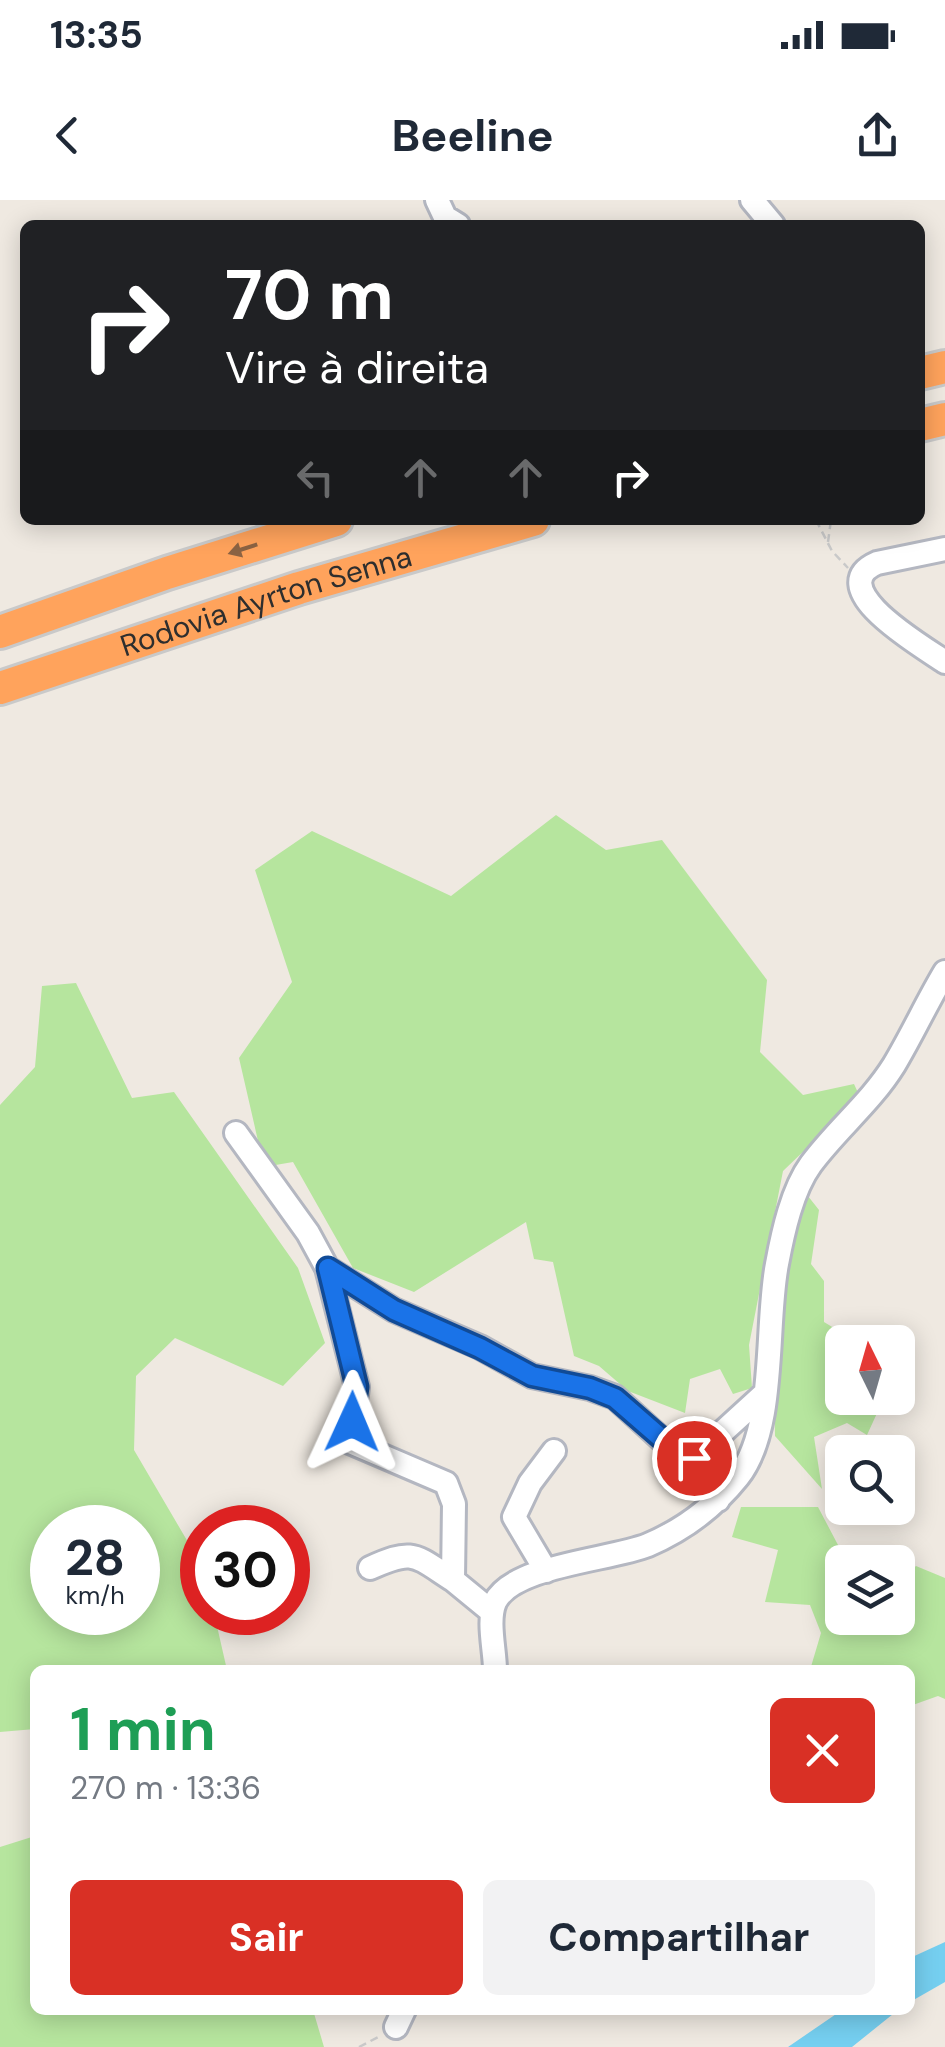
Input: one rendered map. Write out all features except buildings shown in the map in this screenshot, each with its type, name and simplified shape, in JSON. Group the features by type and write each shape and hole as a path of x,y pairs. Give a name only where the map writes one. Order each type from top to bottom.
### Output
{"highway":[{"name":"Rodovia Ayrton Senna","path":"0,632 167,573 320,525"},
{"name":"Rodovia Ayrton Senna","path":"0,688 299,588 515,525"}],"street":[{"path":"752,200 769,220"},
{"path":"945,550 877,563 868,567 861,579 861,588 876,612 904,636 945,662"},
{"path":"496,1665 492,1612 496,1599 510,1586 546,1570 606,1558 649,1544 686,1525 718,1500 742,1471 758,1434 776,1265 800,1184 810,1165 860,1111 894,1065 945,972"},
{"path":"236,1133 308,1232 328,1268 357,1387 350,1442 446,1484 452,1494 453,1580"},
{"path":"328,1268 394,1310 532,1376 590,1388 615,1398 680,1453 694,1458 718,1500"},
{"path":"694,1458 764,1396"},
{"path":"546,1570 514,1516 530,1483 554,1451"},
{"path":"370,1568 393,1557 410,1555 453,1580 492,1612"}],"path":[{"path":"819,525 838,560 861,579"},
{"path":"828,543 831,525"},
{"path":"359,2047 400,2019"}],"green space":[{"path":"556,815 606,850 662,840 767,980 760,1052 803,1095 854,1084 860,1097 783,1171 749,1345 752,1388 733,1394 720,1369 690,1379 685,1413 628,1391 599,1366 574,1356 553,1262 534,1259 526,1222 414,1292 353,1268 293,1162 264,1167 239,1058 292,982 255,870 312,831 451,896"},
{"path":"76,983 132,1098 174,1092 298,1268 325,1343 283,1386 175,1338 136,1376 134,1450 180,1528 180,1635 219,1635 226,1665 30,1665 30,1729 0,1732 0,1105 35,1067 42,986"},
{"path":"804,1191 819,1210 811,1264 824,1281 824,1322 829,1325 825,1325 825,1415 876,1415 867,1435 847,1423 814,1437 822,1489 775,1436 773,1329"},
{"path":"741,1507 818,1507 838,1545 825,1545 825,1635 915,1635 915,1567 945,1578 945,1699 938,1696 915,1704 915,1665 811,1665 821,1633 810,1605 765,1602 778,1550 732,1537"},
{"path":"30,1838 30,2015 314,2015 324,2047 0,2047 0,1847"}],"water":[{"path":"945,1942 945,1982 915,1999 915,1956"},
{"path":"835,2015 892,2015 852,2047 788,2047"}],"route":[{"path":"352,1422 357,1387 328,1268 394,1310 532,1376 606,1393 680,1453 694,1458"}]}
